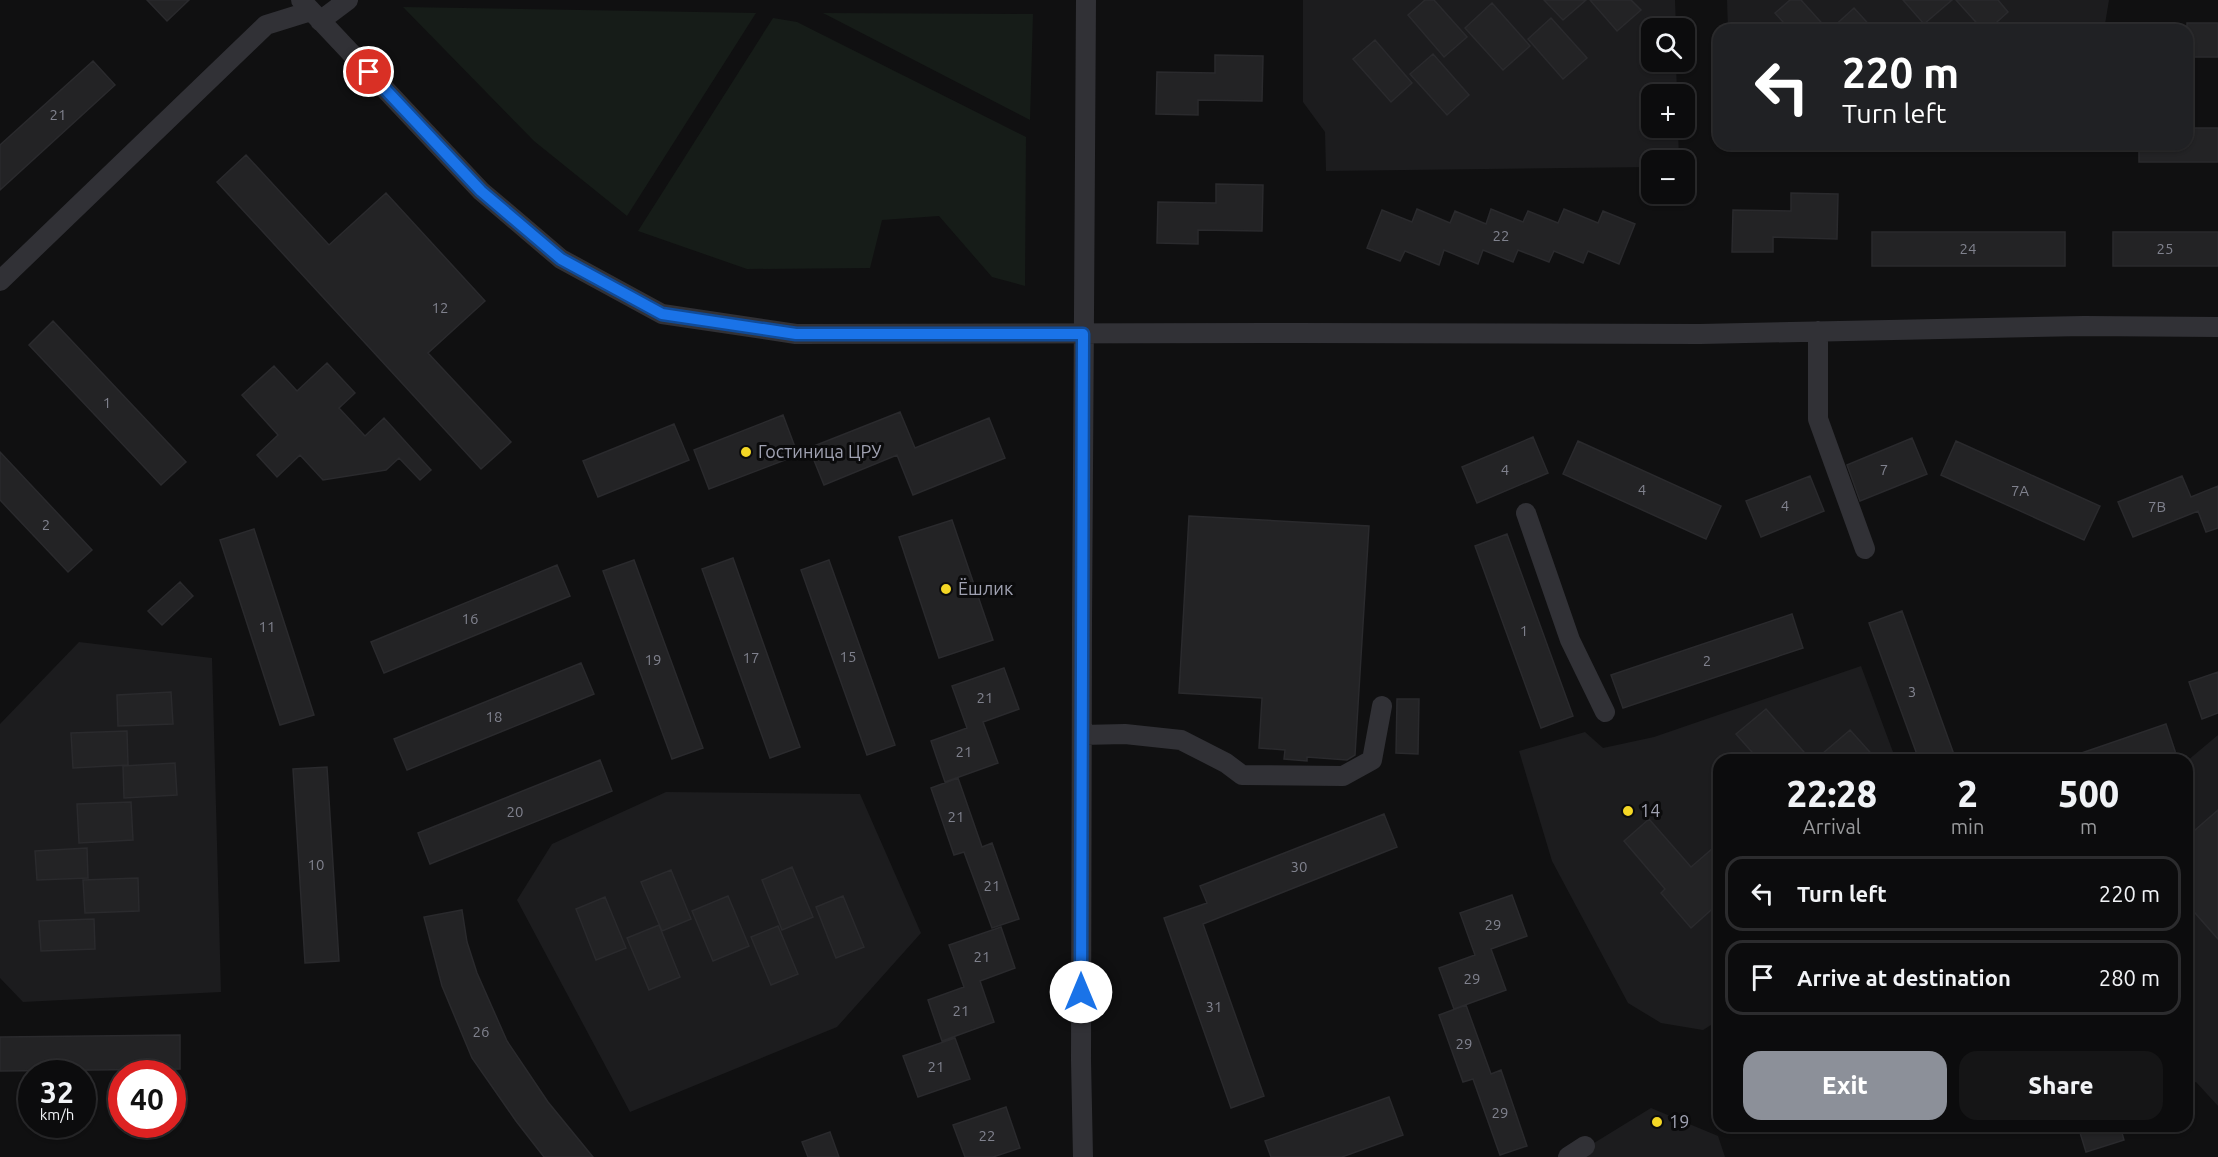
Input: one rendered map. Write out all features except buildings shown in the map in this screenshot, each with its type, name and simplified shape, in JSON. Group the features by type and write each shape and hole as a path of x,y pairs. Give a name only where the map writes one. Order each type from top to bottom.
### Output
{"street":[{"path":"0,281 266,25 348,0"},
{"path":"1083,1157 1081,1060 1086,0"},
{"path":"311,10 481,191 534,237 561,259 662,314 796,334 1700,334 2084,326 2218,327"},
{"path":"1818,332 1818,419 1865,549"},
{"path":"1526,513 1570,640 1605,712"},
{"path":"1082,735 1125,734 1181,740 1226,763 1242,775 1343,776 1372,760 1382,706"},
{"path":"1568,1157 1585,1146"}],"shaded area":[{"path":"1303,0 1675,0 1676,18 1641,18 1641,72 1676,72 1677,84 1641,84 1641,138 1678,138 1679,150 1641,150 1641,167 1326,171 1325,132 1303,102"},
{"path":"1727,0 2109,0 2105,24 1728,24"},
{"path":"403,7 756,13 627,216 534,141"},
{"path":"823,13 1033,14 1030,120"},
{"path":"773,18 797,22 1026,137 1025,286 992,277 939,216 882,220 870,268 747,269 638,231"},
{"path":"1736,150 1838,150 1736,152"},
{"path":"79,642 212,658 221,992 23,1002 0,978 0,724"},
{"name":"14","path":"1861,666 1894,754 1713,754 1713,1024 1703,1030 1661,1023 1628,1003 1552,861 1519,751 1585,732 1603,748 1654,737"},
{"path":"2218,735 2218,1106 2196,1082 2193,1083 2193,756"},
{"path":"666,792 860,794 921,933 837,1027 630,1112 517,900 552,844"},
{"name":"19","path":"1651,1108 1718,1136 1725,1157 1579,1157 1581,1151"}],"place":[{"name":"Гостиница ЦРУ","path":"746,452"},
{"name":"Ёшлик","path":"946,589"},
{"name":"14","path":"1628,811"},
{"name":"19","path":"1657,1122"}],"route":[{"path":"369,72 481,191 561,259 662,314 796,334 1083,334 1081,992"}]}
